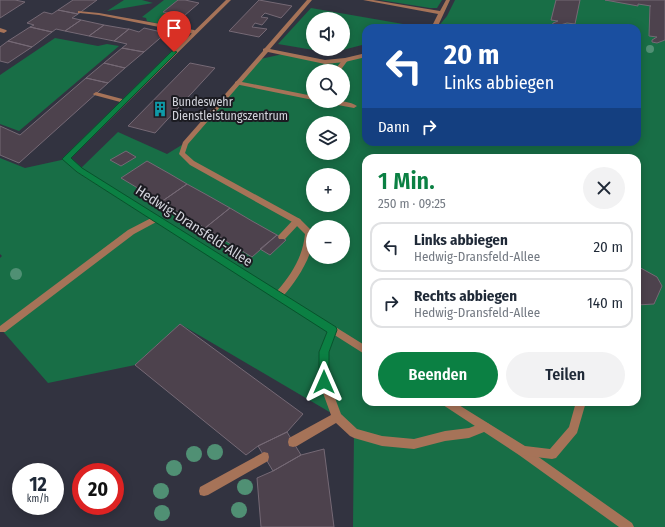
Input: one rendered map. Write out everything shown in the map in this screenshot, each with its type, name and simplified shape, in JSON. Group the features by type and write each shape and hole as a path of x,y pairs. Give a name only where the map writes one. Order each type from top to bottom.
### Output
{"street":[{"name":"Hedwig-Dransfeld-Allee","path":"229,0 194,32 66,159 79,170 362,349"},
{"path":"278,296 290,283 309,245 309,233 297,221 192,163 182,154 186,142 310,0"},
{"path":"365,0 442,13"},
{"path":"436,24 448,0"},
{"path":"80,12 99,14 194,32"},
{"path":"265,50 324,62 345,60 362,56"},
{"path":"342,64 345,60"},
{"path":"237,83 306,97"},
{"path":"96,94 124,101"},
{"path":"350,105 354,106"},
{"path":"2,330 131,232 157,218"},
{"path":"282,238 297,221"},
{"path":"332,330 324,352 324,382 337,417 354,433 382,441 414,444 445,436 469,434 485,427"},
{"path":"452,406 523,451 628,527"},
{"path":"523,451 552,454 573,430 580,406"},
{"path":"293,442 337,417"},
{"path":"204,491 264,457"}],"green space":[{"path":"124,0 142,0 153,3 107,11"},
{"path":"164,0 178,0 164,12 184,16 176,23 168,21 164,25 147,21 146,18 142,17"},
{"path":"380,0 442,0 437,8 430,8"},
{"path":"455,0 665,0 665,527 353,527 354,433 338,417 180,324 135,365 48,383 0,328 0,258 2,256 0,254 0,158 25,168 66,159 79,170 118,132 167,154 185,143 256,60 283,54 325,62 362,56 362,146 641,146 641,24 440,24 447,16"},
{"path":"311,8 334,12 307,12"},
{"path":"306,13 306,49 278,44"},
{"path":"350,15 403,24 362,24 362,45 350,48"},
{"path":"55,38 98,46 107,44 119,46 19,131 0,124 0,75"}],"building":[{"path":"0,0 15,0 25,2 0,18"},
{"path":"73,0 97,0 78,14 58,10"},
{"path":"178,0 199,3 184,16 163,12"},
{"path":"259,0 292,6 281,18 265,13 261,17 268,18 262,25 255,23 252,27 267,29 259,37 229,31"},
{"path":"556,0 580,0 575,24 553,24 558,21 551,20"},
{"path":"605,0 665,0 665,40 657,43 652,42 652,40 657,37 649,36 651,6 638,4 638,6"},
{"path":"58,10 78,14 72,18 81,20 65,31 56,29 52,32 30,27 34,25 27,23 44,12 52,14"},
{"path":"81,20 104,25 89,36 65,31"},
{"path":"104,25 129,29 114,41 89,36"},
{"path":"30,27 52,32 32,47 8,41"},
{"path":"144,28 166,33 144,52 122,48 127,44 114,41 129,29 139,32"},
{"path":"8,41 32,47 8,63 0,61 0,47"},
{"path":"122,48 144,52 125,68 104,63"},
{"path":"104,63 125,68 108,83 86,78"},
{"name":"Bundeswehr Dienstleistungszentrum","path":"190,63 215,68 155,133 128,126"},
{"path":"86,78 108,83 19,163 0,155 0,126 20,135"},
{"path":"126,151 136,157 121,166 110,160"},
{"path":"147,161 187,184 161,202 121,178"},
{"path":"187,184 230,208 205,228 161,202"},
{"path":"230,208 277,235 252,257 205,228"},
{"path":"277,235 286,240 270,255 260,249"},
{"path":"641,268 657,277 662,286 654,304 641,305"},
{"path":"180,324 303,414 287,432 258,446 246,455 135,365"},
{"path":"287,432 301,455 273,471 258,446"},
{"path":"324,449 334,527 261,527 257,478 273,471 301,455"}],"place":[{"name":"Bundeswehr Dienstleistungszentrum","path":"160,109"}],"route":[{"path":"174,52 66,159 79,170 332,330 324,352 324,382"}]}
